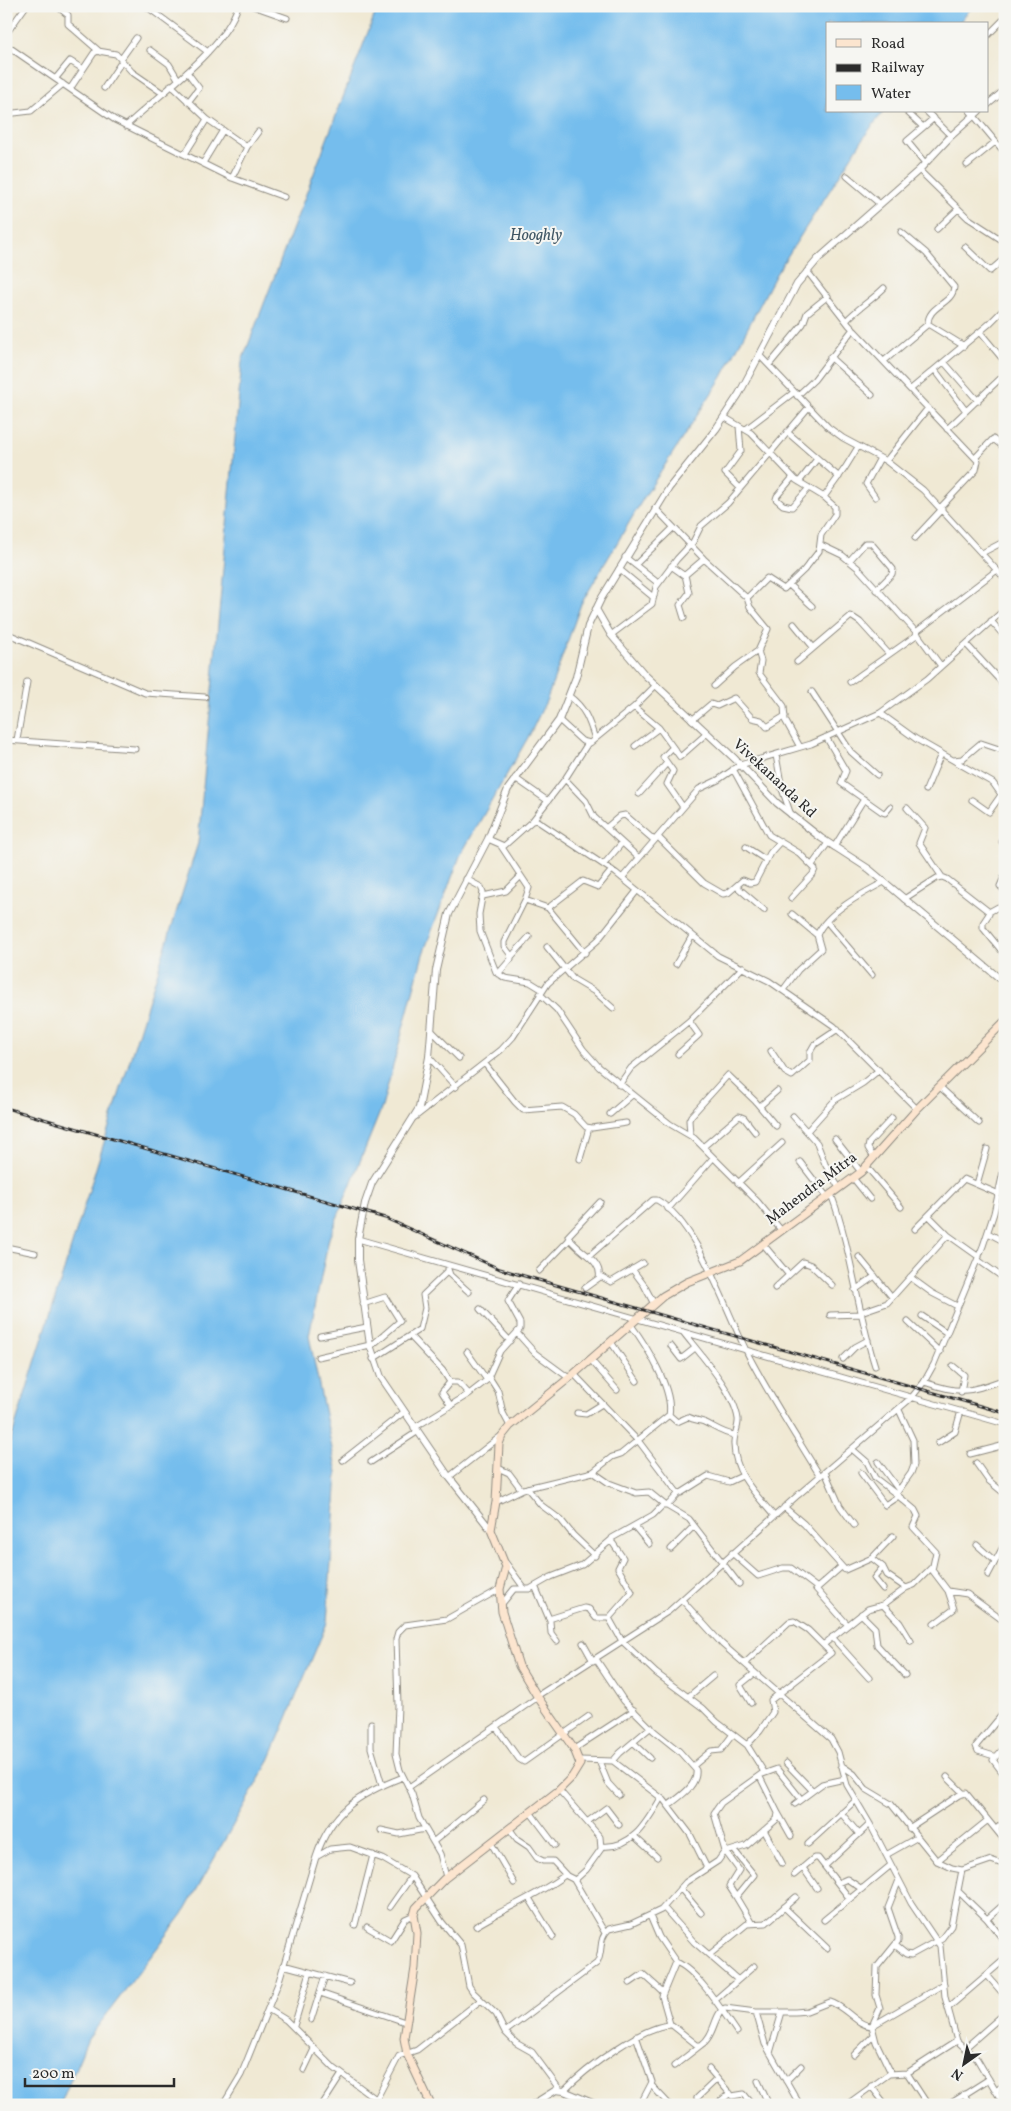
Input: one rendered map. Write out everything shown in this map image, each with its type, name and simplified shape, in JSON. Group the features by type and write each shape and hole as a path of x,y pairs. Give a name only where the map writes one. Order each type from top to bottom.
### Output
{"main road":[{"name":"Mahendra Mitra","path":"502,1436 510,1426 572,1376 654,1304 687,1282 740,1261 864,1169 917,1109 1005,1022"},
{"path":"431,2105 407,2054 404,2038 415,1968 417,1933 414,1915 416,1908 446,1877 559,1790 578,1769 580,1760 537,1697 516,1660 501,1605 500,1589 506,1573 505,1562 491,1530 496,1502 502,1436"}],"street":[{"path":"6,34 26,6"},
{"path":"57,6 68,14 68,24 101,52"},
{"path":"146,6 208,52"},
{"path":"126,126 161,92 187,72 208,52 232,21 238,6"},
{"path":"254,6 287,18"},
{"path":"988,35 1005,18"},
{"path":"104,88 136,38"},
{"path":"6,45 126,126 232,178 284,198"},
{"path":"150,50 169,64 178,79"},
{"path":"70,89 94,53 101,52 113,53 132,72 161,92"},
{"path":"56,78 70,61 83,69"},
{"path":"187,72 199,88 188,102"},
{"path":"6,114 31,111 63,84"},
{"path":"171,85 206,118 247,147"},
{"path":"988,104 1005,90"},
{"path":"907,112 923,127"},
{"path":"927,112 951,136"},
{"path":"491,1530 449,1477 381,1377 373,1359 370,1346 358,1260 358,1239 365,1203 372,1183 415,1117 422,1094 432,1032 440,946 449,914 466,878 488,839 504,797 515,778 559,720 576,677 588,626 596,609 655,508 724,417 760,356 786,304 807,271 919,170 975,113 1005,153"},
{"path":"185,154 206,118"},
{"path":"925,163 907,142 934,118"},
{"path":"203,163 223,130"},
{"path":"232,178 247,147 258,132"},
{"path":"967,165 995,142"},
{"path":"919,170 958,209 1005,242"},
{"path":"847,176 880,204"},
{"path":"937,229 958,209"},
{"path":"884,361 928,324 930,314 952,294 954,287 926,252 901,232"},
{"path":"965,247 990,271 1005,258"},
{"path":"807,271 853,329 947,429 976,457 979,465 976,470 914,538"},
{"path":"846,321 860,306 868,304 884,288"},
{"path":"769,365 803,324 807,313 828,296"},
{"path":"911,389 1004,312"},
{"path":"928,324 964,346"},
{"path":"746,430 814,380 853,329"},
{"path":"980,332 1005,362"},
{"path":"760,356 808,408 836,433 880,458 915,483 1005,579"},
{"path":"830,357 872,395"},
{"path":"944,362 978,402"},
{"path":"934,370 966,411"},
{"path":"947,429 978,402 1005,374"},
{"path":"611,635 650,606 653,602 653,596 658,583 690,545 702,526 721,510 769,451 808,408"},
{"path":"886,462 928,408"},
{"path":"724,417 746,430 769,451 792,477 824,497 833,504 836,510 821,535 822,545 814,558 789,585 784,589 780,589 767,578 748,598"},
{"path":"739,426 741,451 725,472 740,488"},
{"path":"787,432 839,477"},
{"path":"976,457 992,440 1005,448"},
{"path":"824,497 858,447"},
{"path":"876,497 866,484 880,458"},
{"path":"798,482 818,459"},
{"path":"792,477 776,499 783,505 792,507 809,488"},
{"path":"655,508 704,559 748,598 750,607 767,626 767,631 759,649 759,673 784,706 785,716 800,748"},
{"path":"635,565 674,528"},
{"path":"850,560 865,543 871,542 893,569 892,574 876,590"},
{"path":"982,553 1005,542"},
{"path":"822,545 850,560 917,633 941,666"},
{"path":"625,557 658,583"},
{"path":"685,576 704,559"},
{"path":"671,566 685,576 689,593 680,604 684,618"},
{"path":"619,569 653,596"},
{"path":"850,682 917,633 997,570"},
{"path":"789,585 812,606"},
{"path":"622,878 699,789 740,765 800,748 880,714 941,666 1005,608"},
{"name":"Vivekananda Rd","path":"596,609 611,635 656,685 791,815 884,882 1005,984"},
{"path":"797,662 848,617 853,616 889,654"},
{"path":"991,621 1005,637"},
{"path":"794,624 813,647"},
{"path":"6,633 145,693 205,697"},
{"path":"966,644 1005,686"},
{"path":"714,686 734,667 759,649"},
{"path":"17,740 27,682"},
{"path":"501,846 508,844 533,820 565,779 588,743 634,708 656,685"},
{"path":"812,692 851,752 877,775"},
{"path":"569,696 581,705 587,714 595,739"},
{"path":"692,720 711,704 717,706 734,698 752,718 761,720 767,727 785,716"},
{"path":"634,708 659,728 672,748 681,757 706,734"},
{"path":"880,714 941,754 993,783 1005,800"},
{"path":"559,720 573,734 588,743"},
{"path":"635,746 659,728"},
{"path":"826,737 846,771 841,783 883,813 890,807"},
{"path":"6,740 135,749"},
{"path":"954,760 962,759 981,743 1005,751"},
{"path":"672,748 663,757 673,772 667,782 667,786 683,807"},
{"path":"926,790 941,754"},
{"path":"776,755 782,789 791,815"},
{"path":"639,794 667,763"},
{"path":"733,769 764,828 779,843 799,853 814,869 813,874 791,898"},
{"path":"515,778 548,801"},
{"path":"565,779 586,801 594,817 639,858"},
{"path":"972,800 989,812 1001,795"},
{"path":"812,865 831,845 864,799"},
{"path":"907,808 925,828 919,843 942,877 955,883 989,912"},
{"path":"606,828 620,816 625,815 656,838 698,879 713,890 726,894 743,880 750,883 755,882 761,874 766,860 779,843"},
{"path":"533,820 604,864 636,892 718,956 743,967 783,990 838,1029 917,1109"},
{"path":"1005,834 1002,842 1005,846"},
{"path":"488,839 501,846 528,888 525,900 504,942 504,946 511,957"},
{"path":"604,864 622,843"},
{"path":"746,847 766,860"},
{"path":"548,908 583,881 588,881 598,887 612,870"},
{"path":"1005,875 1000,886 1005,891"},
{"path":"483,896 506,891 521,876"},
{"path":"904,899 942,877"},
{"path":"466,878 480,887 483,896 479,914 480,931 498,974 505,978 530,982 557,1010 593,1061 619,1085 703,1147 781,1230"},
{"path":"817,935 827,922 854,898 884,882"},
{"path":"736,886 764,910"},
{"path":"415,1117 485,1064 513,1037 552,978 598,940 636,892"},
{"path":"525,900 548,908 585,952"},
{"path":"1005,909 998,907 989,912 983,928 1005,956"},
{"path":"783,990 794,974 821,949 821,942 817,935 792,914"},
{"path":"827,922 872,975"},
{"path":"676,964 692,936"},
{"path":"498,974 529,937"},
{"path":"547,947 573,979 596,992 613,1008"},
{"path":"619,1085 631,1068 689,1021 743,967"},
{"path":"678,1054 699,1035 689,1021"},
{"path":"771,1051 788,1075 792,1076 810,1060 810,1052 814,1046 838,1029"},
{"path":"432,1032 459,1058"},
{"path":"428,1057 456,1087"},
{"path":"485,1064 523,1110 562,1106 589,1128"},
{"path":"808,1130 835,1100 864,1083 879,1070"},
{"path":"690,1136 691,1116 726,1075 739,1084 776,1126"},
{"path":"940,1087 980,1123"},
{"path":"760,1106 778,1091"},
{"path":"610,1114 632,1095"},
{"path":"703,1147 739,1116 744,1118 754,1132"},
{"path":"793,1116 808,1130 817,1143 820,1154 840,1188"},
{"path":"874,1158 868,1148 869,1143 892,1118"},
{"path":"589,1128 626,1123"},
{"path":"580,1159 589,1128"},
{"path":"835,1139 901,1206"},
{"path":"738,1183 782,1143"},
{"path":"977,1184 987,1149"},
{"path":"668,1209 713,1158"},
{"path":"800,1162 829,1196 843,1233 855,1290 875,1366"},
{"path":"409,1787 537,1697 662,1616 682,1600 784,1506 911,1398 924,1382 940,1352 957,1306 978,1259 999,1194 1005,1163"},
{"path":"853,1178 870,1199"},
{"path":"915,1229 964,1179 999,1194"},
{"path":"589,1256 653,1200 659,1201 681,1222 712,1273 745,1350 823,1474 840,1506 854,1525"},
{"path":"600,1202 568,1234 570,1240 589,1256 600,1276 611,1282 643,1263"},
{"path":"929,1216 948,1235 1005,1278"},
{"path":"988,1232 1005,1242"},
{"path":"830,1315 861,1313 883,1305 948,1235"},
{"path":"358,1239 448,1263 1005,1424"},
{"path":"540,1271 570,1240"},
{"path":"763,1244 788,1274"},
{"path":"6,1247 35,1253"},
{"path":"860,1257 892,1297"},
{"path":"775,1288 801,1263 806,1262 832,1285"},
{"path":"448,1263 448,1271 469,1292"},
{"path":"632,1269 644,1285 654,1304"},
{"path":"373,1359 410,1336 421,1326 421,1316 425,1308 423,1295 448,1271"},
{"path":"584,1288 600,1276"},
{"path":"855,1290 875,1276"},
{"path":"910,1277 932,1294 957,1306"},
{"path":"371,1462 488,1379 500,1351 521,1328 520,1322 508,1301 519,1284"},
{"path":"318,1357 370,1346 400,1321 385,1297 363,1304"},
{"path":"480,1309 510,1341"},
{"path":"922,1316 947,1333"},
{"path":"908,1322 940,1352"},
{"path":"631,1325 655,1360 668,1397 669,1415 677,1422 688,1417 702,1422 719,1432 734,1435"},
{"path":"320,1336 367,1327"},
{"path":"683,1332 708,1363 730,1400 738,1419 734,1435 736,1462 742,1476 752,1491 774,1516"},
{"path":"517,1333 535,1353 572,1376 602,1404 637,1440 679,1493"},
{"path":"410,1336 443,1371 450,1382"},
{"path":"843,1359 868,1340"},
{"path":"611,1342 637,1381"},
{"path":"671,1346 681,1359 695,1348"},
{"path":"467,1352 498,1391 503,1413 510,1426"},
{"path":"590,1359 617,1390"},
{"path":"953,1366 964,1375 961,1392"},
{"path":"924,1382 961,1392 974,1390 1005,1379"},
{"path":"451,1406 442,1392 450,1382 458,1382 469,1394"},
{"path":"577,1412 586,1414 602,1404"},
{"path":"861,1473 885,1504 897,1493 911,1474 914,1465 912,1436 899,1410"},
{"path":"938,1443 955,1432 960,1411"},
{"path":"343,1460 404,1412"},
{"path":"496,1502 524,1488 594,1472 612,1457 621,1454 669,1415"},
{"path":"449,1477 502,1436"},
{"path":"970,1454 1005,1445"},
{"path":"823,1645 847,1624 873,1606 883,1605 906,1588 914,1585 932,1566 936,1552 913,1527 917,1513 897,1493 875,1478 867,1462 852,1449"},
{"path":"878,1462 897,1493"},
{"path":"976,1463 988,1480 1005,1494"},
{"path":"498,1468 509,1473 541,1505 561,1520 573,1535 595,1556"},
{"path":"594,1472 609,1483 631,1492 649,1492 666,1505 687,1516 738,1584"},
{"path":"501,1605 514,1589 535,1586 551,1577 582,1565 595,1556 611,1540 666,1505 679,1493 708,1476 729,1482 742,1476"},
{"path":"784,1506 804,1524 841,1567 848,1570 872,1558 893,1536"},
{"path":"634,1526 649,1544"},
{"path":"671,1549 694,1526"},
{"path":"549,1619 584,1608 589,1609 596,1618 610,1618 632,1594 618,1568 623,1558 611,1540"},
{"path":"988,1575 1005,1543"},
{"path":"977,1544 995,1561"},
{"path":"732,1553 758,1576 783,1568 791,1568 816,1587 818,1595 847,1624"},
{"path":"872,1558 883,1567 887,1574 906,1588"},
{"path":"505,1562 524,1589"},
{"path":"932,1566 934,1574 948,1591 954,1609 934,1624"},
{"path":"816,1587 841,1567"},
{"path":"883,1567 874,1578 883,1589"},
{"path":"535,1586 549,1619 551,1633 557,1641"},
{"path":"446,1877 440,1854 419,1818 396,1754 396,1639 400,1628 411,1623 447,1620 500,1589"},
{"path":"948,1591 967,1594 1005,1622"},
{"path":"682,1600 709,1631 830,1740 845,1779 911,1904 937,1940 942,1951 948,2008 958,2041 977,2059 1004,2105"},
{"path":"883,1605 900,1622 911,1641"},
{"path":"861,1614 875,1628 877,1645 905,1675"},
{"path":"610,1618 622,1641 656,1673 747,1745 760,1762 762,1776 790,1836"},
{"path":"745,1664 764,1643 789,1622 794,1621 831,1652 771,1700 773,1712 760,1731 747,1745"},
{"path":"832,1637 869,1678"},
{"path":"583,1643 624,1701 693,1766 697,1776 695,1780 684,1793 669,1805"},
{"path":"751,1703 740,1685 755,1673"},
{"path":"688,1698 713,1676"},
{"path":"574,1749 634,1710"},
{"path":"994,1756 978,1751 976,1746 1005,1710"},
{"path":"496,1727 523,1762 564,1736 589,1716"},
{"path":"371,1723 369,1737 382,1785"},
{"path":"613,1762 620,1753 651,1728"},
{"path":"693,1766 711,1751 721,1750 733,1734"},
{"path":"634,1743 650,1758"},
{"path":"994,1756 1005,1747"},
{"path":"994,1756 993,1760 1005,1776"},
{"path":"580,1760 613,1762 661,1798 669,1805 690,1834 707,1868"},
{"path":"600,1761 608,1783 619,1795"},
{"path":"786,1763 812,1790"},
{"path":"841,1765 854,1774 866,1789 886,1799 916,1838 937,1860 952,1868 962,1870 984,1860 1004,1863"},
{"path":"796,1897 763,1925 751,1922 730,1884 739,1874 739,1870 725,1852 714,1814 721,1803 762,1776 777,1770 801,1799"},
{"path":"223,2105 240,2075 268,2010 325,1834 353,1802 382,1785 403,1777"},
{"path":"947,1777 963,1793 969,1795 1005,1841"},
{"path":"795,1804 822,1784 845,1779"},
{"path":"559,1790 600,1837 602,1846 586,1870 574,1880"},
{"path":"909,1828 963,1793"},
{"path":"602,1846 617,1846 634,1836 646,1822 661,1798"},
{"path":"433,1842 484,1800"},
{"path":"808,1844 856,1800"},
{"path":"587,1822 606,1808 619,1825"},
{"path":"530,1812 555,1845"},
{"path":"504,2032 597,1963 600,1954 600,1941 605,1933 614,1927 626,1926 664,1908 680,1888 718,1861 725,1852 746,1846 777,1819 778,1813"},
{"path":"841,1813 859,1834"},
{"path":"937,1860 988,1820"},
{"path":"996,1829 1005,1822"},
{"path":"825,1866 870,1824"},
{"path":"509,1828 516,1839 529,1847 537,1858 543,1861 550,1860 555,1862 566,1875 574,1880 605,1933"},
{"path":"381,1830 399,1834 425,1829"},
{"path":"764,1830 782,1863"},
{"path":"634,1836 657,1857"},
{"path":"886,1855 916,1838"},
{"path":"491,1843 514,1883"},
{"path":"316,1857 330,1849 344,1846 373,1855 412,1876 442,1922 461,1945 469,1986 496,2014 504,2032 516,2043 532,2052 562,2091"},
{"path":"734,1850 754,1875 736,1897"},
{"path":"355,1925 373,1855"},
{"path":"794,1875 816,1858 825,1866 850,1899"},
{"path":"824,1920 891,1865"},
{"path":"802,1868 817,1888"},
{"path":"895,1945 906,1954 911,1955 946,1935 951,1926 962,1870"},
{"path":"476,1926 505,1908 529,1898 566,1875"},
{"path":"390,1907 412,1876"},
{"path":"838,1883 847,1879 862,1889"},
{"path":"891,2073 874,2035 872,2026 880,2008 876,1995 877,1967 895,1945 898,1937 888,1908 899,1880"},
{"path":"680,1888 701,1913"},
{"path":"959,1892 987,1918 1005,1942"},
{"path":"529,1898 553,1937"},
{"path":"987,1918 1005,1904"},
{"path":"784,1907 827,1948"},
{"path":"664,1908 708,1955 738,1980"},
{"path":"367,1927 391,1941 405,1919 414,1915"},
{"path":"650,1916 659,1936 676,1962 686,1968 722,2010 737,2032"},
{"path":"708,1955 751,1922"},
{"path":"948,2008 1005,1959"},
{"path":"676,1962 662,1996 670,2024 697,2045 701,2045"},
{"path":"283,1966 350,1983"},
{"path":"714,2001 754,1966"},
{"path":"294,2026 310,1972"},
{"path":"630,1983 643,1974 663,1992"},
{"path":"986,1975 1005,1996"},
{"path":"311,2020 325,1976"},
{"path":"722,2010 730,2008 756,2012 807,2011 830,2002 840,2006 864,2024 872,2026 944,1984"},
{"path":"320,1993 406,2022"},
{"path":"376,2100 399,2056 407,2054 426,2043 481,2000"},
{"path":"268,2010 294,2026 314,2049 342,2074 382,2104"},
{"path":"674,2066 711,2037 722,2010"},
{"path":"756,2012 763,2039 800,2105"},
{"path":"770,2052 782,2012"},
{"path":"964,2048 1005,2013"},
{"path":"562,2091 636,2036 670,2024"},
{"path":"854,2055 874,2035"},
{"path":"636,2036 652,2086 668,2103"},
{"path":"846,2105 891,2073 907,2073 958,2041"},
{"path":"304,2070 314,2049"},
{"path":"786,2081 801,2066"},
{"path":"709,2069 734,2097 744,2094 753,2105"},
{"path":"907,2073 928,2105"},
{"path":"322,2105 342,2074"},
{"path":"697,2098 717,2079"},
{"path":"948,2105 989,2079"},
{"path":"758,2081 769,2105"},
{"path":"996,2091 1005,2084"},
{"path":"640,2105 652,2086"},
{"path":"871,2086 886,2105"},
{"path":"532,2105 556,2090 597,2105"},
{"path":"716,2105 730,2093"},
{"path":"964,2094 970,2105"},
{"path":"857,2097 863,2105"}],"water":[{"name":"Hooghly","path":"378,6 973,6 960,22 826,22 826,112 883,112 866,134 776,274 722,377 643,499 581,604 547,699 530,734 460,856 423,954 382,1107 329,1238 309,1336 337,1473 327,1623 268,1763 183,1914 88,2039 60,2105 6,2105 6,1455 198,843 242,361"}],"railway":[{"path":"6,1108 385,1218 500,1269 1005,1413"}]}
